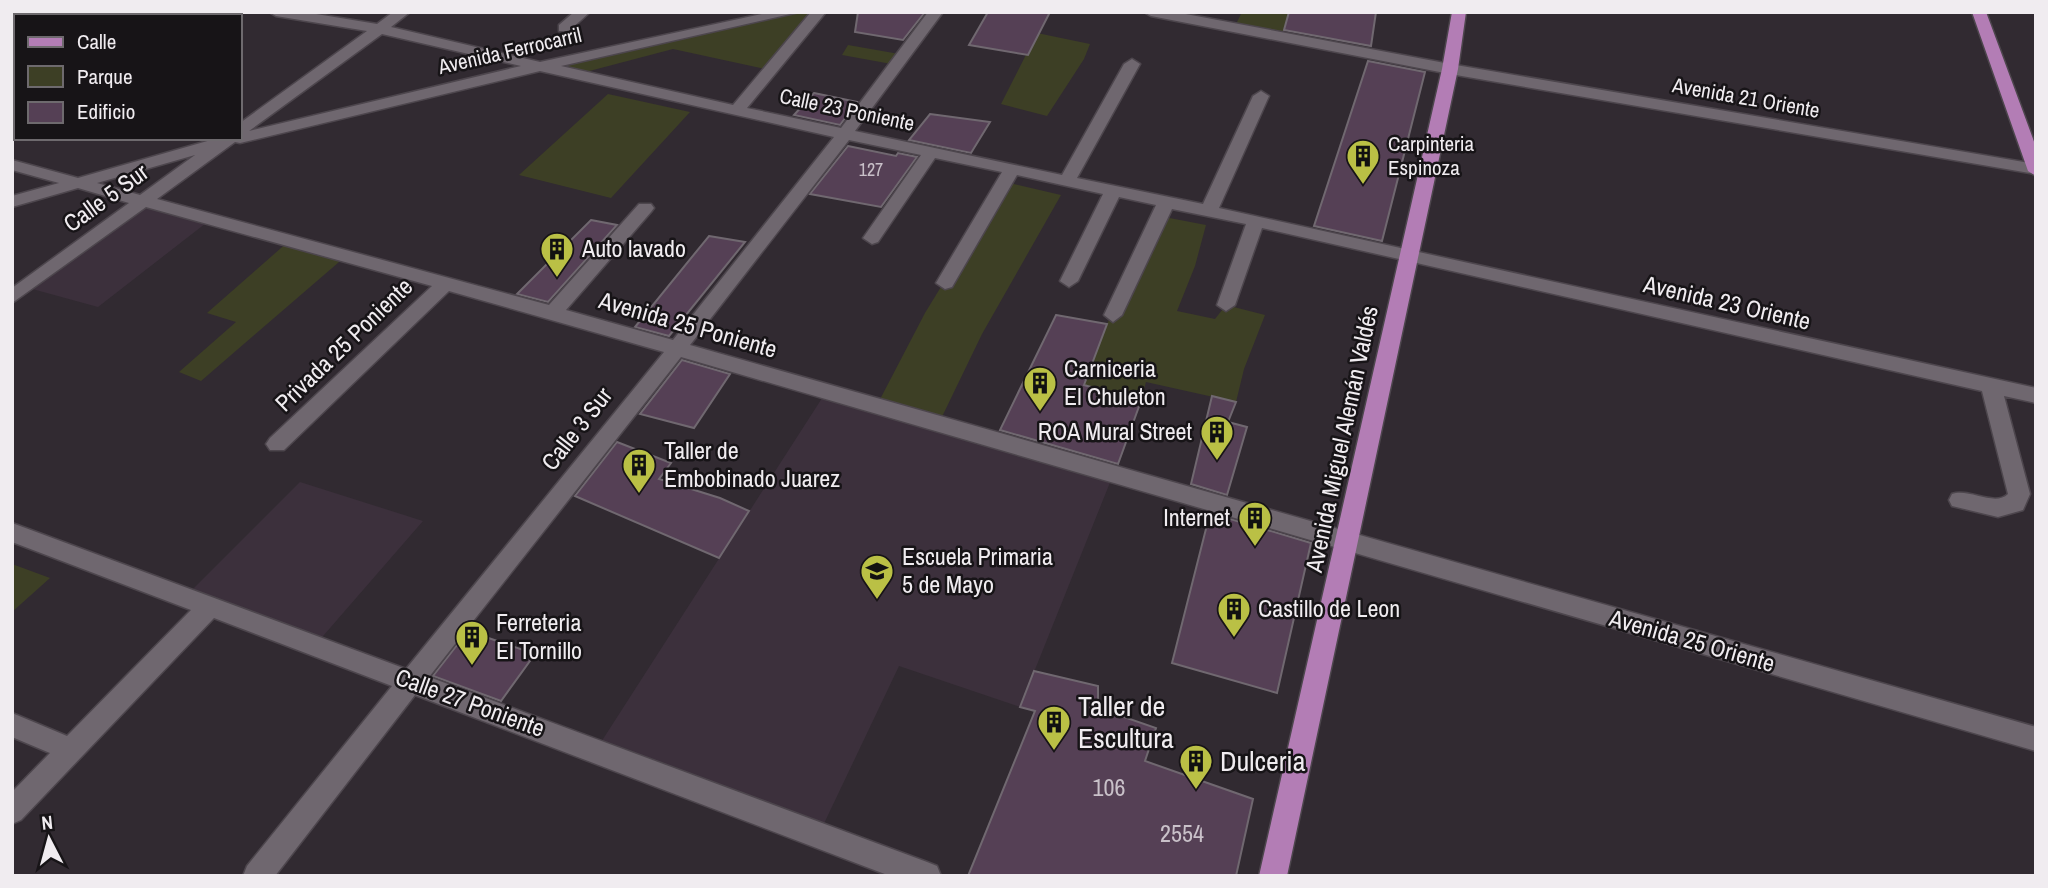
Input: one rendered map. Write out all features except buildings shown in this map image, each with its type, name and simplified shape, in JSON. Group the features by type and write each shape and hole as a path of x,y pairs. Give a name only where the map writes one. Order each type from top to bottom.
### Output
{"main road":[{"name":"Avenida Miguel Alemán Valdés","path":"1273,876 1348,543 1450,69 1459,12"},
{"path":"1979,12 2035,170"}],"street":[{"name":"Calle 23 Poniente","path":"276,12 380,29 737,110 1408,256"},
{"path":"242,129 402,12"},
{"path":"565,27 583,12"},
{"name":"Avenida Ferrocarril","path":"242,137 541,66 792,12"},
{"path":"737,110 819,12"},
{"name":"Calle 3 Sur","path":"257,876 409,681 847,133 936,12"},
{"name":"Avenida 21 Oriente","path":"1151,12 1450,69 2035,170"},
{"path":"1067,181 1132,64"},
{"path":"1209,211 1261,96"},
{"name":"Avenida Ferrocarril","path":"12,202 230,140"},
{"name":"Calle 5 Sur","path":"12,297 232,140"},
{"path":"872,238 932,151"},
{"name":"Avenida 25 Poniente","path":"12,165 553,313 1348,543"},
{"path":"945,283 1012,169"},
{"path":"1069,281 1113,191"},
{"path":"1113,315 1166,202"},
{"path":"553,313 645,208"},
{"path":"1226,305 1256,221"},
{"name":"Avenida 23 Oriente","path":"1408,256 2036,396"},
{"name":"Privada 25 Poniente","path":"277,444 446,283"},
{"path":"1960,500 1998,508 2015,504 2019,494 1991,387"},
{"name":"Calle 27 Poniente","path":"12,532 927,876"},
{"name":"Avenida 25 Oriente","path":"1348,543 2036,739"},
{"path":"12,811 211,606"},
{"path":"12,724 72,750"}],"shaded area":[{"path":"143,202 210,220 98,307 25,287"},
{"name":"Escuela Primaria 5 de Mayo","path":"826,392 1113,475 1020,707 899,666 819,834 596,750"},
{"path":"300,482 423,521 317,643 186,596"}],"green space":[{"path":"792,12 819,12 770,70 673,49 578,74 541,66"},
{"path":"1242,12 1289,12 1281,37 1234,28"},
{"path":"1037,33 1090,44 1084,59 1047,116 1001,104"},
{"path":"848,45 905,55 897,65 842,55"},
{"path":"608,94 690,112 611,198 519,175"},
{"path":"1005,182 1061,195 982,334 938,425 876,407 925,313"},
{"path":"1159,216 1206,225 1195,266 1177,311 1215,319 1226,305 1265,315 1244,369 1236,402 1146,382 1141,401 1084,385 1107,324"},
{"path":"289,241 346,256 201,381 179,372 236,322 207,313"},
{"path":"12,564 50,578 12,612"}],"place":[{"name":"Carpinteria Espinoza","path":"1363,186"},
{"name":"Auto lavado","path":"557,279"},
{"name":"Carniceria El Chuleton","path":"1040,413"},
{"name":"ROA Mural Street","path":"1217,462"},
{"name":"Taller de Embobinado Juarez","path":"639,495"},
{"name":"Internet","path":"1255,548"},
{"name":"Escuela Primaria 5 de Mayo","path":"877,601"},
{"name":"Castillo de Leon","path":"1234,639"},
{"name":"Ferreteria El Tornillo","path":"472,667"},
{"name":"Taller de Escultura","path":"1054,752"},
{"name":"Dulceria","path":"1196,791"}]}
